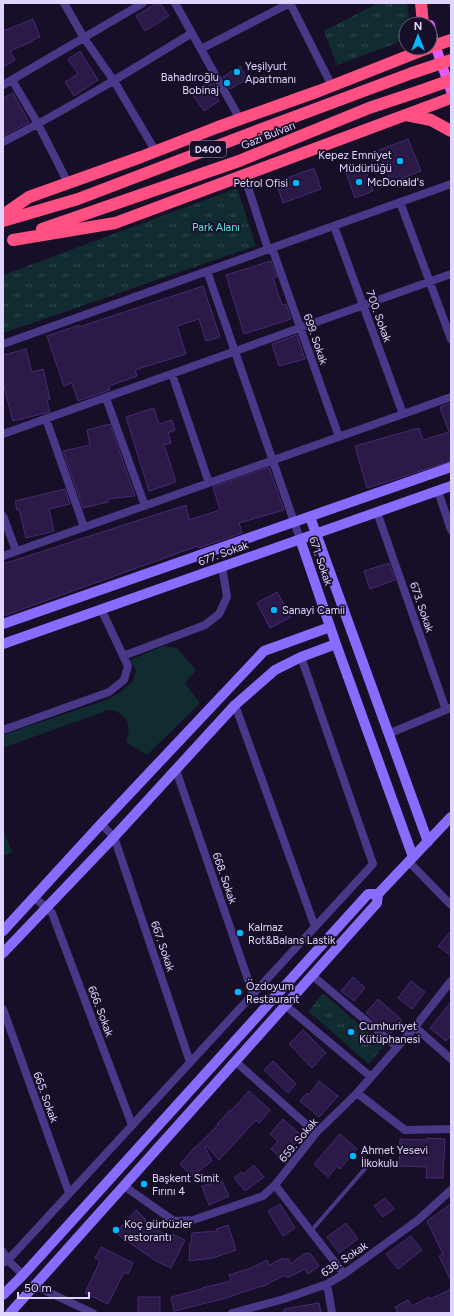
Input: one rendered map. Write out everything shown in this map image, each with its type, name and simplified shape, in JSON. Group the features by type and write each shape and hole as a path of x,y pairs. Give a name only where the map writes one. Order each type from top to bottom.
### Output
{"highway":[{"path":"421,3 422,16"},
{"path":"438,43 451,40"},
{"path":"391,63 402,56"},
{"path":"3,215 29,197 156,152 240,119 332,86 407,56"},
{"name":"Gazi Bulvarı","path":"3,221 78,199 412,73 451,60"},
{"name":"Gazi Bulvarı","path":"8,241 239,161 369,108 420,92 451,80"},
{"path":"8,241 115,223 451,98"},
{"path":"405,115 431,120 451,131"}],"main road":[{"path":"425,3 428,16"},
{"path":"437,56 451,91"}],"street":[{"path":"64,3 84,38 114,81 156,152"},
{"path":"3,86 143,3"},
{"path":"175,3 240,119"},
{"path":"201,49 290,3 332,86"},
{"path":"3,142 114,81 192,33"},
{"path":"12,80 38,124 68,183"},
{"name":"699. Sokak","path":"244,175 338,437"},
{"path":"3,344 451,184"},
{"path":"400,202 451,339"},
{"name":"700. Sokak","path":"334,226 403,414"},
{"name":"671. Sokak","path":"207,271 411,860"},
{"path":"3,434 451,274"},
{"path":"172,374 208,483"},
{"path":"106,398 145,506"},
{"path":"3,556 451,398"},
{"path":"46,419 84,527"},
{"name":"677. Sokak","path":"3,624 451,467"},
{"name":"677. Sokak","path":"3,644 451,486"},
{"path":"438,491 451,530"},
{"name":"673. Sokak","path":"377,512 449,709"},
{"path":"3,516 16,551"},
{"name":"671. Sokak","path":"310,517 428,842"},
{"path":"123,656 205,626 219,614 227,597 222,566"},
{"path":"3,730 109,692 124,680 128,666 101,609"},
{"path":"3,931 264,650 330,627"},
{"path":"3,953 176,770 235,705 275,670 301,657 336,644"},
{"path":"5,1261 372,864 301,657"},
{"path":"235,705 315,927"},
{"path":"388,734 449,709"},
{"name":"668. Sokak","path":"176,770 253,994"},
{"path":"10,1313 33,1285 313,976 377,903 378,894 451,817"},
{"path":"101,824 114,836"},
{"name":"667. Sokak","path":"114,836 190,1062"},
{"path":"411,860 451,905"},
{"path":"3,1295 23,1276 368,894 378,894"},
{"path":"34,897 47,907"},
{"name":"666. Sokak","path":"47,907 52,913 132,1125"},
{"path":"313,976 397,1047"},
{"name":"659. Sokak","path":"124,1186 174,1221 193,1220 264,1196 316,1133 357,1092 415,1027 451,981"},
{"path":"286,1005 371,1077"},
{"name":"665. Sokak","path":"3,1008 69,1193"},
{"path":"415,1027 451,1059"},
{"path":"236,1062 316,1133"},
{"path":"357,1092 405,1130 451,1130"},
{"path":"275,1184 344,1274"},
{"name":"638. Sokak","path":"232,1313 284,1299 328,1284 418,1220 451,1190"},
{"path":"3,1252 5,1261 23,1276"},
{"path":"328,1284 332,1313"},
{"path":"33,1285 93,1313"}],"lane":[{"path":"311,1232 369,1164"}],"green space":[{"path":"378,3 407,3 409,16 398,16 397,43 337,65 324,31"},
{"name":"Park Alanı","path":"237,188 256,246 3,333 3,275"},
{"path":"163,646 177,648 196,670 185,683 200,703 147,755 126,742 129,730 127,720 120,713 108,710 3,748 3,735 106,700 118,694 133,681 136,670 130,660"},
{"path":"3,829 12,852 3,856"},
{"path":"323,993 384,1046 369,1064 308,1011"}],"building":[{"path":"157,3 160,3 169,16 145,31 136,16"},
{"path":"33,19 40,37 10,51 15,60 3,67 3,31"},
{"path":"80,51 98,80 74,96 65,82 78,74 68,59"},
{"name":"Yeşilyurt Apartmanı","path":"240,66 247,79 230,89 223,77"},
{"path":"207,83 209,85 213,83 220,95 217,97 219,101 204,111 192,94"},
{"path":"13,93 29,122 3,136 3,98"},
{"name":"Kepez Emniyet Müdürlüğü","path":"408,139 421,171 391,183 379,150"},
{"name":"McDonald's","path":"364,167 373,191 355,198 346,173"},
{"path":"314,168 321,189 283,203 276,182"},
{"path":"271,261 277,277 273,278 282,305 286,304 291,319 244,334 226,275"},
{"path":"203,286 220,337 206,341 199,319 177,326 186,354 135,370 137,376 109,386 110,390 78,401 72,383 64,386 47,336"},
{"path":"296,335 305,359 279,366 272,344"},
{"path":"26,349 32,372 43,369 50,399 47,400 50,412 13,421 3,383 3,355"},
{"path":"451,403 451,461 367,488 355,446 419,428 423,440 449,432 440,407"},
{"path":"154,408 159,424 172,420 175,430 168,433 171,443 164,445 176,482 149,491 126,417"},
{"path":"110,424 135,496 108,499 108,502 83,508 63,451 90,445 87,430"},
{"path":"269,467 284,510 239,523 242,533 199,548 198,546 3,616 3,564 186,505 189,520 220,510 213,487"},
{"path":"65,489 70,504 49,509 54,531 26,538 19,509 17,510 15,501"},
{"path":"389,563 395,580 370,589 364,571"},
{"name":"Sanayi Camii","path":"277,592 291,617 270,628 257,603"},
{"path":"451,931 451,956 438,946"},
{"path":"353,977 365,988 354,1001 341,991"},
{"path":"411,981 425,992 412,1009 398,998"},
{"path":"378,999 402,1020 390,1034 366,1013"},
{"path":"451,1002 451,1035 446,1041 430,1028"},
{"path":"303,1030 326,1053 312,1068 289,1044"},
{"path":"273,1061 296,1084 288,1093 264,1070"},
{"path":"319,1081 338,1096 319,1117 300,1101 307,1093 309,1095"},
{"path":"249,1091 270,1110 259,1123 256,1120 219,1160 207,1146 205,1147 212,1161 192,1176 180,1164"},
{"path":"283,1119 302,1136 282,1159 271,1149 278,1141 270,1134"},
{"path":"340,1134 357,1149 340,1169 337,1166 328,1177 314,1164"},
{"path":"426,1138 445,1139 443,1178 426,1178 427,1167 399,1166 400,1139 426,1140"},
{"path":"254,1165 264,1177 245,1191 234,1178 241,1172 244,1174"},
{"path":"222,1181 229,1196 209,1205 202,1186"},
{"path":"385,1198 394,1209 383,1217 374,1206"},
{"path":"280,1204 295,1228 283,1236 268,1211"},
{"path":"451,1204 451,1281 439,1256 443,1254 427,1221"},
{"path":"136,1210 146,1220 145,1221 170,1238 172,1234 185,1240 171,1268 156,1261 127,1241 126,1242 116,1232"},
{"path":"346,1223 358,1239 339,1253 327,1237"},
{"path":"228,1225 236,1250 213,1258 189,1261 192,1233 217,1231 216,1229"},
{"path":"411,1236 422,1250 398,1269 386,1254"},
{"path":"101,1247 133,1263 128,1274 124,1272 108,1304 85,1293 100,1261 95,1258"},
{"path":"310,1253 319,1266 308,1274 305,1269 287,1278 285,1275 262,1287 261,1286 226,1298 174,1311 171,1297 231,1281 229,1275 251,1268 267,1260 269,1265 283,1258 285,1260 288,1258 291,1264 303,1254"},
{"path":"451,1289 451,1313 398,1313 395,1307 408,1300 412,1306 429,1297 430,1299"},
{"path":"138,1297 160,1297 160,1313 138,1313"},
{"path":"319,1303 321,1313 284,1313 284,1309"}],"place":[{"name":"Yeşilyurt Apartmanı","path":"237,72"},
{"name":"Bahadıroğlu Bobinaj","path":"227,83"},
{"name":"Kepez Emniyet Müdürlüğü","path":"400,161"},
{"name":"McDonald's","path":"359,182"},
{"name":"Petrol Ofisi","path":"296,183"},
{"name":"Sanayi Camii","path":"274,610"},
{"name":"Kalmaz Rot&Balans Lastik","path":"240,933"},
{"name":"Özdoyum Restaurant","path":"238,992"},
{"name":"Cumhuriyet Kütüphanesi","path":"351,1032"},
{"name":"Ahmet Yesevi İlkokulu","path":"353,1156"},
{"name":"Başkent Simit Fırını 4","path":"144,1184"},
{"name":"Koç gürbüzler restorantı","path":"116,1230"}]}
